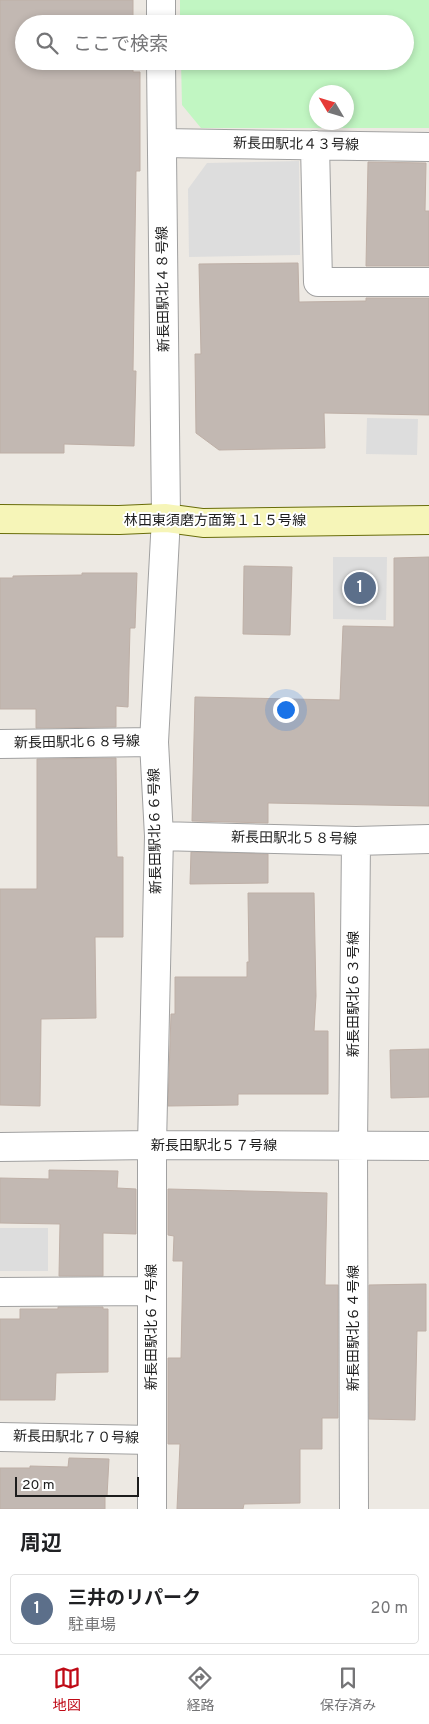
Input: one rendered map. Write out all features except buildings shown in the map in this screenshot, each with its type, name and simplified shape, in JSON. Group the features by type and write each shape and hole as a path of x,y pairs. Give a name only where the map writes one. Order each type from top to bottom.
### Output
{"street":[{"path":"161,0 161,15"},
{"name":"新長田駅北４８号線","path":"161,70 166,518"},
{"name":"新長田駅北４３号線","path":"162,144 429,146"},
{"path":"315,144 318,282 429,282"},
{"name":"林田東須磨方面第１１５号線","path":"0,519 119,520 166,518 203,523 429,520"},
{"name":"新長田駅北６６号線","path":"152,1145 159,836 154,742 166,518"},
{"name":"新長田駅北６８号線","path":"0,744 154,742"},
{"name":"新長田駅北５８号線","path":"159,836 356,841 429,839"},
{"name":"新長田駅北６３号線","path":"353,1147 356,841"},
{"name":"新長田駅北５７号線","path":"0,1147 152,1145 429,1146"},
{"name":"新長田駅北６７号線","path":"152,1145 152,1509"},
{"name":"新長田駅北６４号線","path":"353,1147 354,1509"},
{"path":"0,1292 152,1291"},
{"name":"新長田駅北７０号線","path":"0,1437 152,1440"}],"green space":[{"path":"180,0 429,0 429,128 354,128 354,85 309,85 309,128 201,128 182,105 181,70 414,70 414,15 180,15"}],"shaded area":[{"path":"299,161 300,255 189,257 188,189 207,163"},
{"path":"367,418 418,419 417,455 366,454"},
{"path":"333,557 387,557 386,620 333,619"},
{"path":"0,1228 48,1228 48,1271 0,1271"}],"place":[{"name":"三井のリパーク","path":"360,588"}]}
